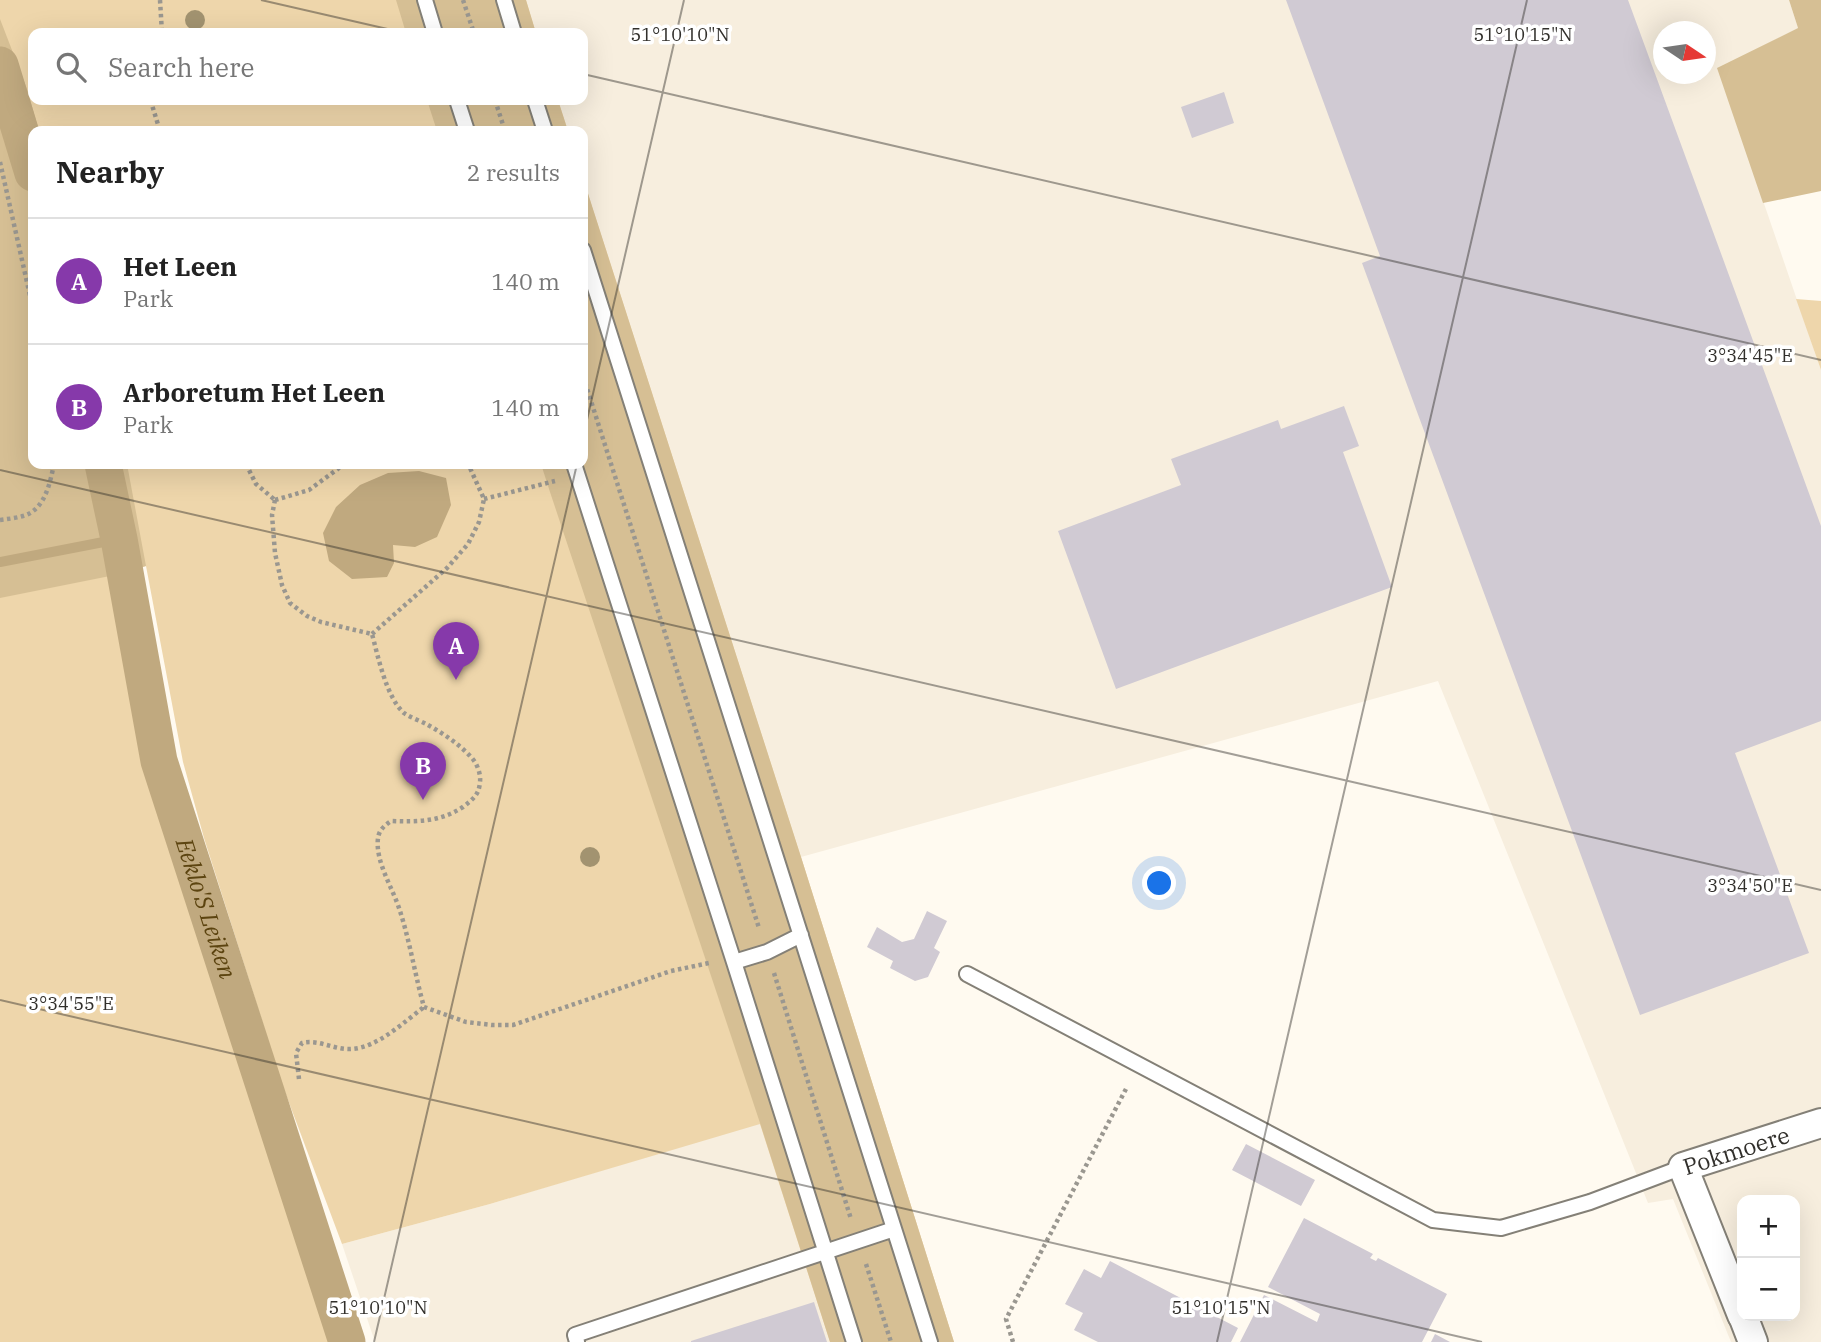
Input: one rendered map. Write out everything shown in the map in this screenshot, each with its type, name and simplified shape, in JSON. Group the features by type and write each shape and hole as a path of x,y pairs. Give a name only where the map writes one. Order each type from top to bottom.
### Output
{"street":[{"name":"Pokmoere","path":"1737,1302 1683,1167 1821,1123"},
{"name":"Pokmoere","path":"1744,1321 1753,1342"}],"lane":[{"path":"425,0 433,28"},
{"path":"504,0 512,28"},
{"path":"459,105 465,126"},
{"path":"537,105 543,126"},
{"path":"588,266 930,1342"},
{"path":"576,470 854,1342"},
{"path":"734,962 767,952 801,936"},
{"path":"967,974 1433,1220 1501,1228 1590,1202 1683,1167"},
{"path":"577,1342 575,1335 894,1229"}],"path":[{"path":"160,0 162,28"},
{"path":"463,0 472,28"},
{"path":"152,105 158,126"},
{"path":"497,105 503,126"},
{"path":"0,162 28,287"},
{"path":"588,392 891,1342"},
{"path":"0,520 26,516 41,503 50,485 53,469"},
{"path":"248,469 256,484 275,500"},
{"path":"275,500 309,490 338,469"},
{"path":"372,634 447,568 468,544 484,499 470,469"},
{"path":"484,499 576,470"},
{"path":"275,500 272,515 275,553 282,585 290,603 307,616 321,622 372,634"},
{"path":"372,634 390,692 404,712 463,749 474,760 481,777 479,792 452,814 416,822 391,821 380,831 378,838 380,856 401,913 424,1007"},
{"path":"424,1007 466,1021 513,1025 671,971 707,963"},
{"path":"299,1079 296,1053 302,1043 311,1041 331,1047 360,1047 387,1035 424,1007"},
{"path":"1013,1342 1006,1319 1139,1065"}],"shaded area":[{"path":"0,0 526,0 534,28 28,28 28,105 560,105 566,126 28,126 28,469 588,469 588,194 954,1342 830,1342 760,1124 490,1204 342,1244 282,1084 204,838 183,762 146,566 115,575 149,769 334,1342 0,1342"},
{"path":"396,0 526,0 534,28 404,28"},
{"path":"526,0 1789,0 1798,28 1718,69 1821,370 1821,1342 1731,1342 1673,1199 1648,1203 1438,681 801,857 588,194 588,126 566,126 560,105 588,105 588,28 534,28"},
{"path":"1789,0 1821,0 1821,191 1763,203 1717,68 1798,28"},
{"path":"0,19 27,89 28,105 32,105 38,126 28,126 28,469 128,469 146,566 115,575 0,598"},
{"path":"429,105 560,105 566,126 435,126"},
{"path":"588,194 954,1342 830,1342 543,469 588,469"},
{"path":"1796,299 1821,301 1821,370"},
{"path":"419,471 446,478 451,505 437,537 415,547 393,545 394,563 387,577 352,579 329,561 323,533 336,507 360,485 388,473"},
{"path":"760,1123 830,1342 375,1342 342,1244 490,1204"}],"building":[{"path":"1286,0 1628,0 1653,68 1653,84 1659,84 1821,526 1821,721 1735,753 1809,953 1640,1015 1362,263 1380,256"},
{"path":"1224,92 1234,123 1192,138 1181,107"},
{"path":"1344,406 1359,446 1343,452 1392,587 1116,689 1058,531 1181,485 1171,459 1278,420 1281,429"},
{"path":"927,911 947,921 934,948 940,952 928,977 915,981 890,968 893,961 867,947 877,927 902,942 914,939"},
{"path":"1246,1144 1315,1180 1301,1206 1232,1170"},
{"path":"1304,1218 1373,1254 1370,1258 1376,1261 1378,1258 1447,1294 1422,1342 1240,1342 1264,1295 1317,1322 1320,1314 1268,1287"},
{"path":"1110,1261 1238,1328 1231,1342 1098,1342 1074,1330 1083,1313 1065,1304 1084,1269 1101,1278"},
{"path":"814,1302 827,1342 691,1342 691,1341"},
{"path":"1435,1334 1450,1342 1431,1342"}],"waterway":[{"name":"Eeklo'S Leiken","path":"0,65 28,157"},
{"name":"Eeklo'S Leiken","path":"104,469 159,761 347,1342"},
{"path":"0,562 119,539"}],"place":[{"name":"Het Leen","path":"456,680"},
{"name":"Arboretum Het Leen","path":"423,800"}]}
